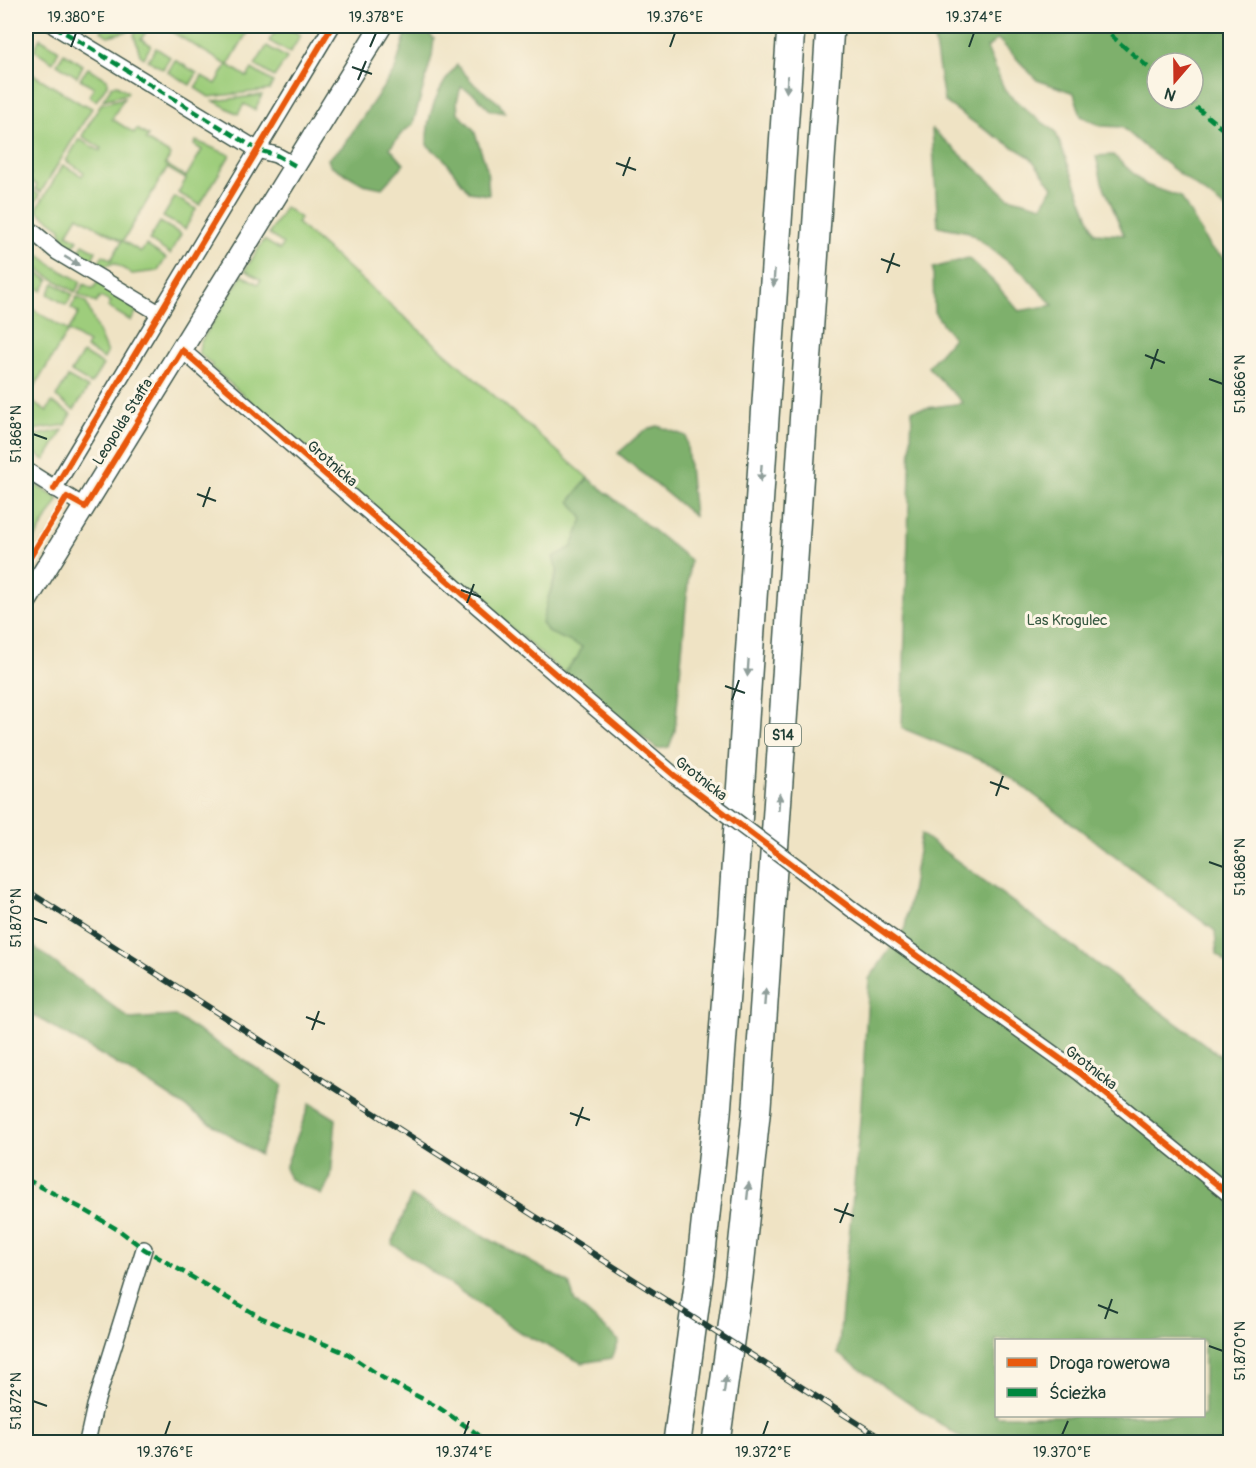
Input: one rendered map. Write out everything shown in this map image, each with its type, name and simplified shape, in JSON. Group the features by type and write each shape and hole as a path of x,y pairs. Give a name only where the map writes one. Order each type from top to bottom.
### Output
{"highway":[{"name":"S14","path":"677,1443 700,1270 717,1113 734,891 791,26"},
{"name":"S14","path":"716,1443 739,1278 757,1106 830,26"}],"street":[{"path":"54,26 258,150 276,155 296,166"},
{"path":"54,489 332,26"},
{"name":"Leopolda Staffa","path":"26,601 381,26"},
{"path":"26,226 57,252 159,313"},
{"name":"Grotnicka","path":"182,350 675,776 853,910 1080,1073 1230,1195"},
{"path":"26,470 84,507"},
{"path":"87,1443 95,1406 144,1249"}],"green space":[{"path":"105,26 133,26 129,31 108,36 101,31"},
{"path":"139,26 150,26 141,39 151,45 144,58 140,55 134,34"},
{"path":"162,26 251,26 228,65 247,77 252,69 273,82 269,90 209,97 195,88 202,76 216,84 227,65"},
{"path":"279,26 285,26 301,35 290,53 269,41"},
{"path":"408,26 422,26 434,39 432,56 413,124 390,148 404,164 382,188 363,184 330,165 328,159 343,146 395,70"},
{"name":"Las Krogulec","path":"932,26 1230,26 1230,212 1147,149 1122,127 1101,126 1081,116 1074,93 1037,80 998,39 987,48 1005,91 1032,115 1055,131 1095,233 1124,235 1102,182 1096,156 1113,155 1146,185 1181,197 1210,248 1230,262 1230,966 1217,954 1215,931 997,767 902,728 912,410 963,403 928,367 953,338 934,312 933,268 968,258 993,281 1019,311 1053,305 1024,274 969,232 938,226 932,129 1008,197 1042,206 1053,187 1030,157 979,126 944,101"},
{"path":"40,38 59,50 53,62 34,50"},
{"path":"267,46 287,58 274,77 255,65"},
{"path":"156,48 170,57 163,69 148,60"},
{"path":"64,53 83,65 77,77 57,64"},
{"path":"175,60 197,73 190,85 168,72"},
{"path":"457,65 475,85 499,103 505,113 490,110 473,93 461,87 457,101 458,113 474,130 487,169 489,195 469,192 444,159 427,145 434,102"},
{"path":"88,68 107,79 107,85 96,101 89,96 94,87 80,79"},
{"path":"26,70 83,105 92,108 41,192 35,189 37,185 27,179 31,174 26,170"},
{"path":"117,85 128,92 127,94 103,100 112,86"},
{"path":"262,95 255,110 244,104 238,114 214,101"},
{"path":"124,98 112,119 134,133 137,129 148,136 146,140 171,155 165,164 186,177 202,150 194,145 196,141 230,155 200,205 178,193 186,179 167,168 123,241 141,252 146,245 166,258 158,271 132,274 114,263 103,267 98,264 103,255 111,260 122,241 78,216 67,234 78,240 72,248 62,242 61,228 36,210 63,165 82,176 84,172 66,161 79,139 100,151 101,148 82,136 101,104"},
{"path":"29,189 40,195 33,206 26,202 26,191"},
{"path":"175,197 196,209 185,229 163,217"},
{"path":"285,207 300,218 297,223 588,478 570,501 583,519 572,547 563,553 548,598 548,632 583,647 577,658 563,673 211,367 212,365 199,353 200,343 242,275 258,284 261,280 245,270 264,240 280,250 283,244 269,234"},
{"path":"160,222 181,234 170,254 149,240"},
{"path":"83,244 96,251 91,261 78,253"},
{"path":"37,253 81,282 75,292 30,265"},
{"path":"31,269 49,280 42,291 26,280"},
{"path":"98,281 140,306 131,321 108,307 111,302 100,297 96,303 78,294 84,284 93,289"},
{"path":"54,283 73,295 66,305 48,294"},
{"path":"77,297 86,302 107,353 104,359 86,348 88,343 68,331 79,313 71,308"},
{"path":"26,305 68,331 27,399 47,411 52,402 71,414 66,425 26,431"},
{"path":"83,353 103,365 91,384 71,372"},
{"path":"68,377 88,388 74,410 56,397"},
{"path":"658,426 686,436 694,516 618,453 641,433"},
{"path":"63,430 45,460 26,448 26,437"},
{"path":"588,478 690,560 675,731 669,747 657,749 563,673 577,658 582,647 548,632 542,623 558,572 553,557 572,547 583,519 570,501"},
{"path":"32,483 59,499 26,553 26,492"},
{"path":"921,834 1230,1063 1230,1442 967,1442 838,1354 860,1120 869,979 905,928"},
{"path":"26,941 130,1019 175,1016 283,1085 260,1155 144,1080 26,1011"},
{"path":"310,1103 336,1119 331,1177 322,1195 290,1179 285,1168"},
{"path":"411,1196 569,1283 575,1302 619,1341 612,1358 582,1363 521,1333 392,1244"}],"railway":[{"path":"26,890 887,1442"}],"marked path":[{"path":"54,26 258,150 276,155 296,166"},
{"path":"1100,26 1145,65"},
{"path":"1201,111 1230,135"},
{"path":"26,1179 83,1209 120,1231 144,1249 260,1317 348,1354 383,1378 438,1407 489,1442"}],"cycle path":[{"path":"54,489 332,26"},
{"path":"26,564 67,497 85,507 182,350 675,776 853,910 1080,1073 1230,1195"}]}
